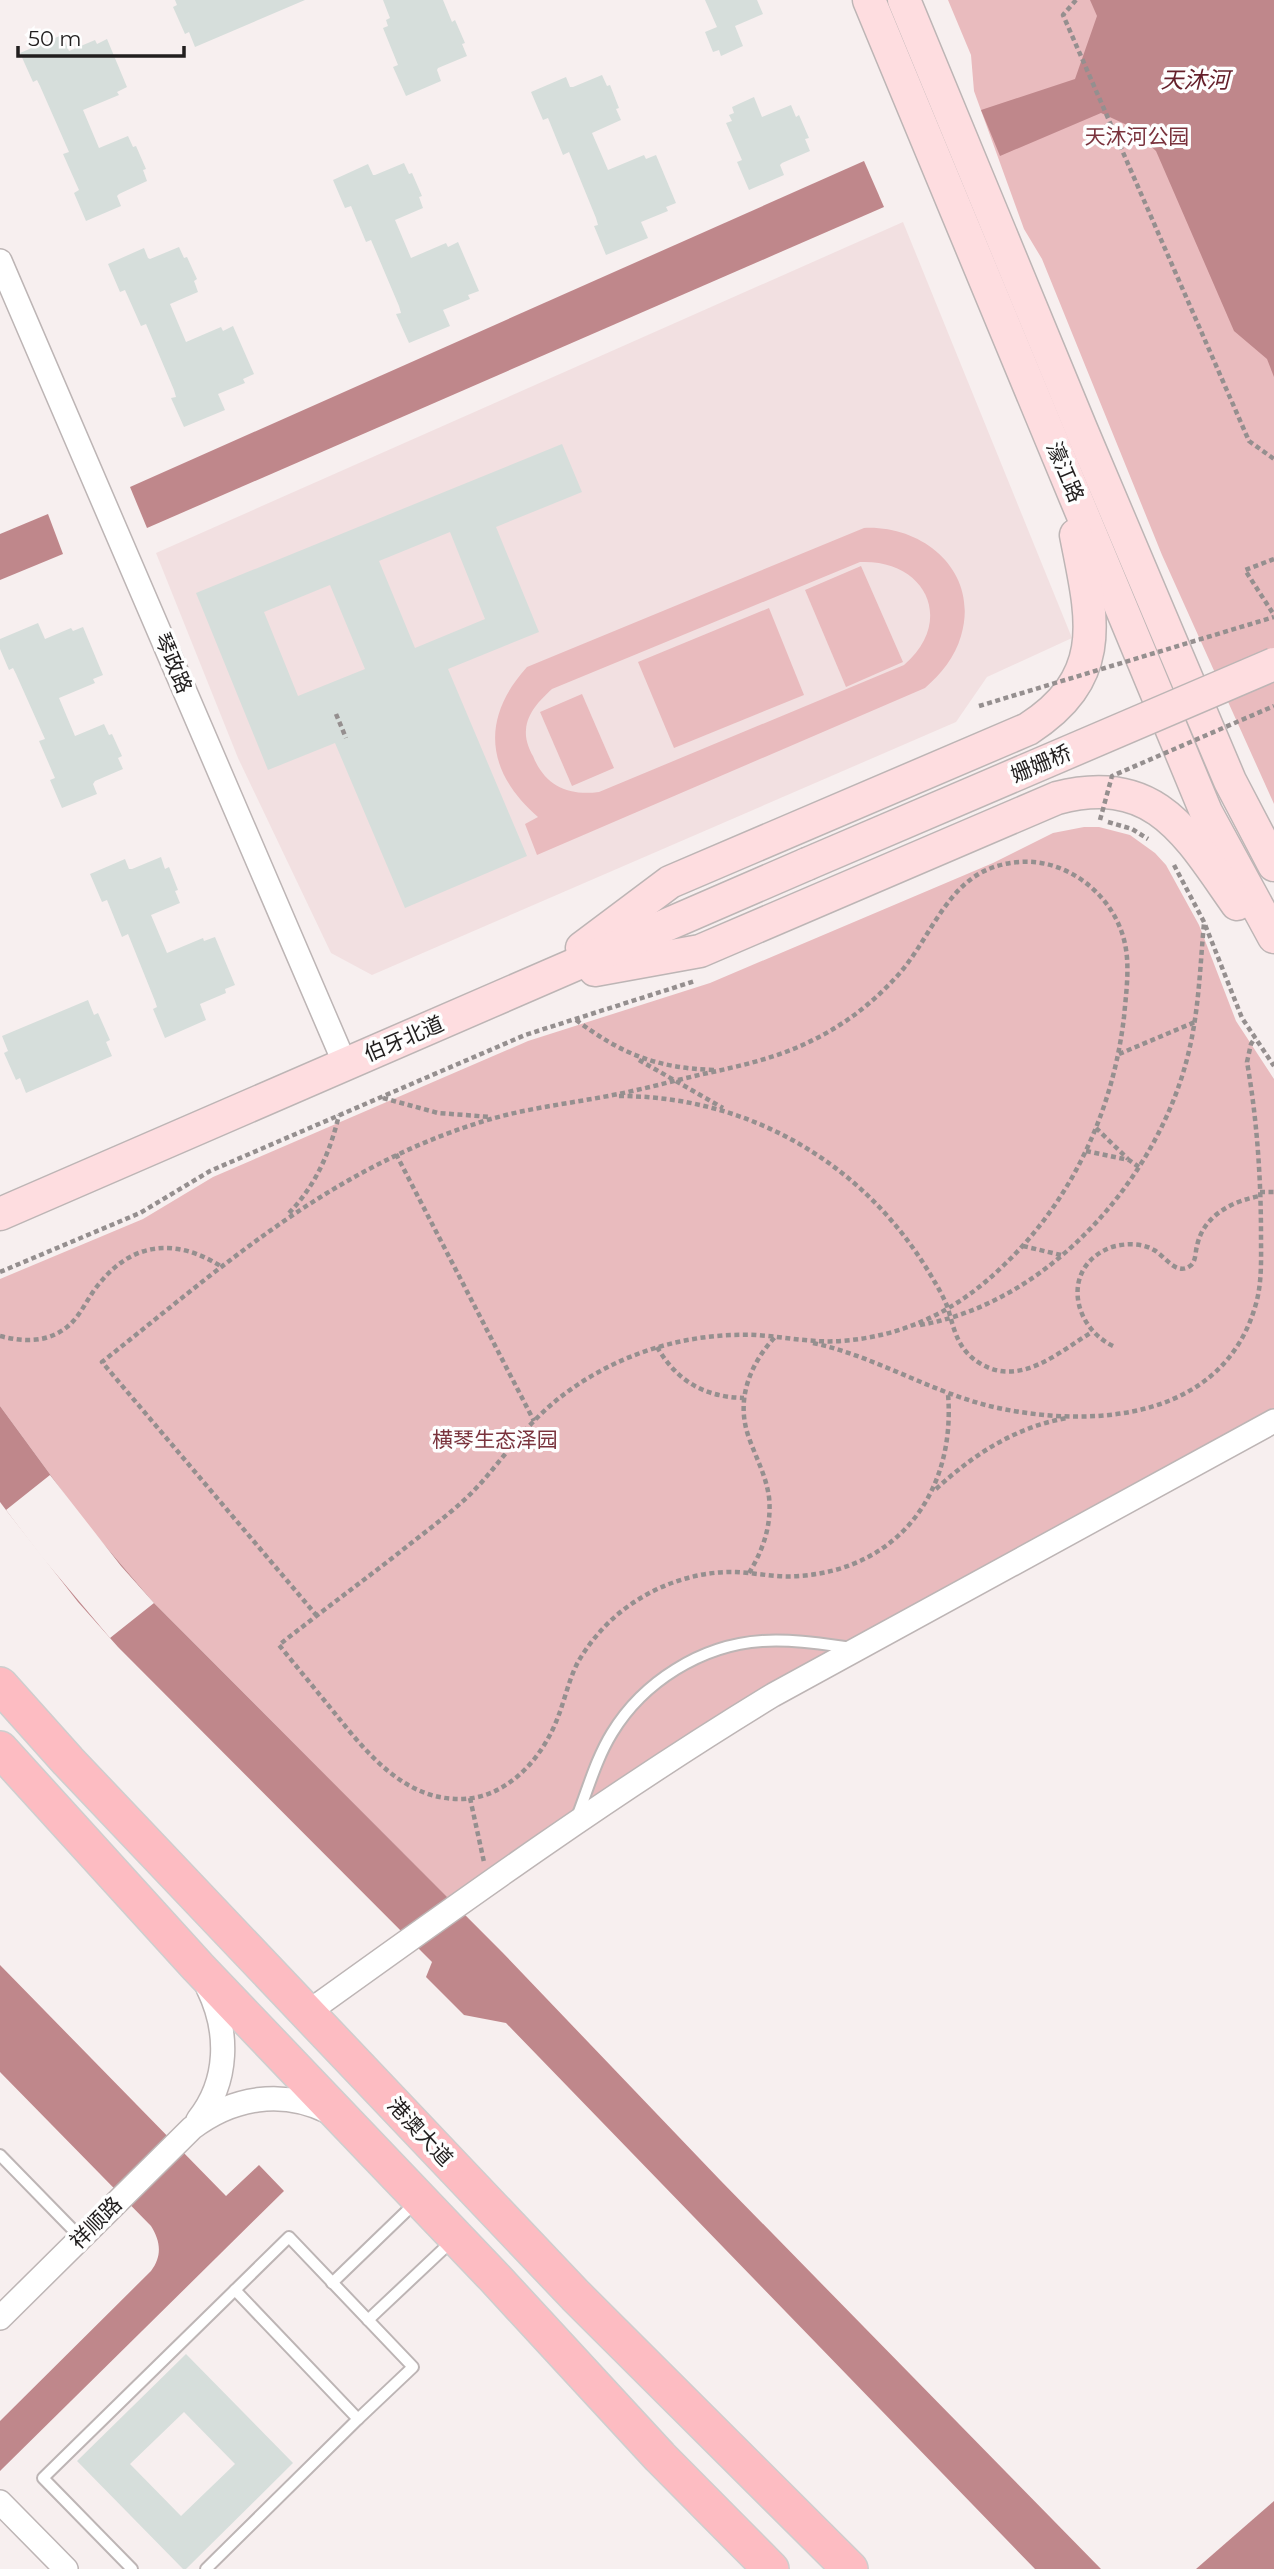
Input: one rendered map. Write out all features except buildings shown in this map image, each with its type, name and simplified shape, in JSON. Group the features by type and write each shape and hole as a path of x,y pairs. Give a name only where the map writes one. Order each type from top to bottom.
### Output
{"main road":[{"name":"濠江路","path":"869,0 1206,812 1274,937"},
{"name":"濠江路","path":"904,0 1230,781 1274,865"},
{"path":"542,979 670,882 1028,729 1057,707 1069,693 1082,670 1091,625 1090,607 1063,468"},
{"name":"姗姗桥","path":"807,864 1274,664"},
{"path":"542,979 700,951 1058,797 1093,791 1129,796 1161,811 1176,823 1274,956"},
{"name":"伯牙北道","path":"0,1214 807,864"},
{"name":"港澳大道","path":"0,1685 68,1761 576,2296 850,2569"},
{"path":"0,1749 198,1967 456,2237 660,2457 771,2569"}],"street":[{"name":"琴政路","path":"0,261 345,1065"},
{"path":"307,2013 575,1821 739,1715 1274,1421"},
{"name":"祥顺路","path":"0,2318 203,2115 214,2093 224,2052 220,2018 198,1967"},
{"name":"祥顺路","path":"192,2128 205,2118 236,2104 269,2098 302,2102 347,2124"},
{"path":"8,2509 66,2569"}],"lane":[{"path":"575,1821 600,1755 612,1733 644,1693 686,1663 722,1649 760,1641 785,1640 859,1648"},
{"path":"0,2155 82,2238"},
{"path":"332,2283 419,2200"},
{"path":"132,2569 43,2478 289,2237 413,2367 206,2569"},
{"path":"368,2320 456,2237"},
{"path":"234,2290 358,2419"}],"path":[{"path":"1076,0 1063,15 1117,144 1249,441 1274,459"},
{"path":"979,706 1274,616 1258,586 1245,570 1274,559"},
{"path":"1100,820 1112,776 1274,706"},
{"path":"337,714 346,738"},
{"path":"1092,820 1132,829 1154,843"},
{"path":"1171,861 1204,922 1242,1018 1274,1066"},
{"path":"317,1616 102,1362 281,1221 327,1191 396,1154 495,1118 566,1101 610,1096 782,1054 835,1029 859,1012 901,972 919,949 944,904 959,887 978,874 998,865 1020,862 1043,863 1064,869 1087,883 1105,901 1118,923 1126,948 1126,982 1118,1054 1111,1086 1086,1151 1050,1213 1022,1246 977,1289 948,1310 914,1326"},
{"path":"974,864 978,874"},
{"path":"802,1340 877,1336 950,1318 997,1298 1061,1255 1097,1222 1139,1167 1167,1117 1178,1088 1195,1022 1204,922"},
{"path":"0,1272 140,1213 210,1171 526,1035 708,976"},
{"path":"576,1020 624,1052 730,1112"},
{"path":"1118,1054 1195,1022"},
{"path":"932,1492 972,1458 994,1444 1042,1422 1135,1412 1159,1406 1193,1389 1222,1365 1237,1345 1249,1323 1261,1274 1260,1194 1247,1062 1255,1038"},
{"path":"624,1052 666,1066 722,1070"},
{"path":"610,1096 670,1098 730,1112 767,1126 812,1150 860,1187 882,1208 914,1248 935,1282 961,1345 970,1356 996,1370 1010,1372 1038,1365 1092,1332"},
{"path":"382,1097 438,1113 495,1118"},
{"path":"281,1221 302,1199 319,1173 328,1155 339,1115"},
{"path":"1096,1128 1139,1167"},
{"path":"1086,1151 1129,1160"},
{"path":"396,1154 534,1421"},
{"path":"1113,1346 1092,1332 1079,1309 1079,1283 1091,1261 1102,1252 1126,1244 1140,1245 1163,1256 1172,1266 1180,1269 1189,1267 1194,1260 1203,1230 1212,1218 1233,1203 1274,1192"},
{"path":"1022,1246 1061,1255"},
{"path":"0,1336 32,1341 50,1337 66,1328 79,1315 113,1267 133,1255 156,1248 179,1248 202,1254 222,1267"},
{"path":"948,1394 949,1434 941,1474 922,1510 901,1532 876,1552 839,1569 798,1577 714,1573 673,1582 635,1602 617,1615 589,1646 577,1664 557,1721 537,1755 512,1781 498,1790 470,1798 447,1798 408,1785 369,1755 279,1645 457,1507 476,1489 534,1421 574,1387 597,1373 657,1347 723,1335 776,1336 802,1340 871,1360 948,1394 1000,1408 1073,1417"},
{"path":"749,1573 764,1545 768,1530 769,1499 762,1469 748,1434 744,1398 754,1364 776,1336"},
{"path":"657,1347 675,1372 699,1390 714,1395 744,1398"},
{"path":"470,1798 489,1882"}],"shaded area":[{"path":"903,222 1072,638 987,677 956,722 372,975 331,953 238,758 156,553"}],"green space":[{"name":"天沐河公园","path":"948,0 1274,0 1274,804 1162,555 1042,259 1024,229 974,91 971,55"},
{"path":"864,528 886,529 926,544 942,557 954,573 962,592 965,613 958,644 947,665 925,688 537,855 525,824 538,817 508,782 499,763 495,745 496,725 502,706 527,667","holes":["860,562 883,564 902,570 916,581 926,596 930,612 928,630 920,648 904,665 599,792 577,792 559,787 551,782 538,766 527,740 527,724 535,707 552,689"]},
{"path":"861,566 903,662 846,687 805,590"},
{"path":"769,608 804,695 674,748 638,662"},
{"path":"582,694 614,768 572,786 540,712"},
{"name":"横琴生态泽园","path":"1099,827 1130,835 1155,853 1166,865 1199,925 1236,1021 1274,1079 1274,1410 701,1727 501,1860 449,1899 154,1603 85,1522 0,1406 0,1279 143,1219 213,1177 528,1041 710,983 993,863 1053,833"}],"water":[{"name":"天沐河","path":"1090,0 1274,0 1274,377 1267,359 1234,331 1156,151 1127,125 1101,113 1000,156 981,110 1075,79 1097,16"},
{"path":"864,161 884,207 147,528 130,487"},
{"path":"48,514 63,554 0,580 0,534"},
{"path":"0,1406 85,1522 154,1603 502,1952 721,2181 1101,2569 1035,2569 506,2023 464,2015 426,1977 432,1962 118,1647 78,1602 0,1502"},
{"path":"0,1965 226,2196 259,2165 284,2191 0,2471 0,2421 151,2271 159,2249 151,2226 0,2072"},
{"path":"1274,2501 1274,2569 1196,2569"}],"pier":[{"path":"50,1475 121,1566 154,1603 110,1638 6,1510"}]}
